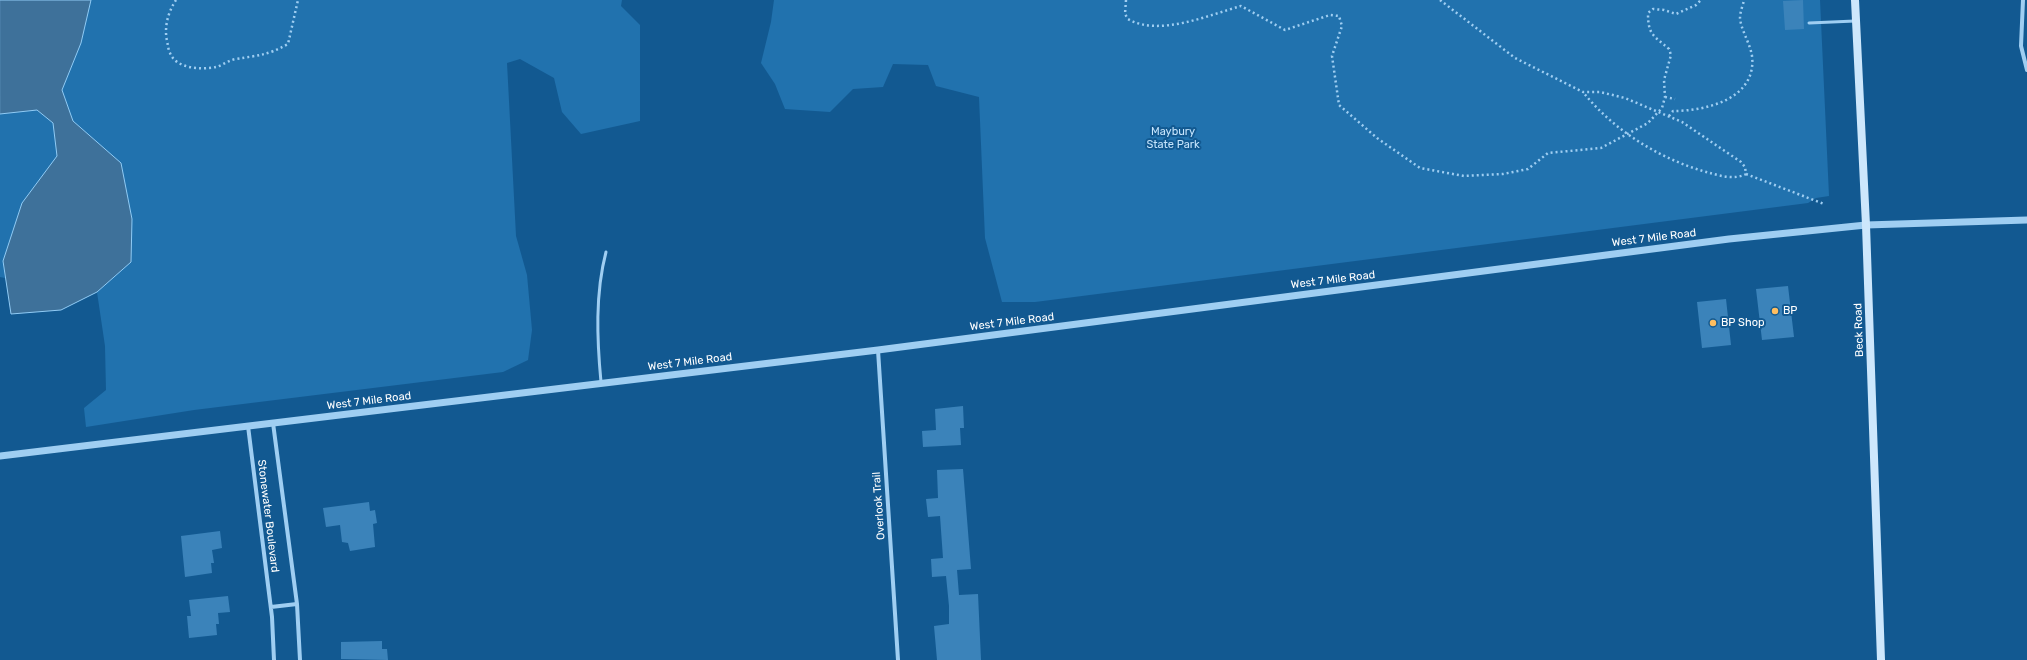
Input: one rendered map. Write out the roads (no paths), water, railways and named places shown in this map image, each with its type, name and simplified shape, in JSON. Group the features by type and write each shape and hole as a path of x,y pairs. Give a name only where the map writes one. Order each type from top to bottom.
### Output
{"main road":[{"name":"Beck Road","path":"1855,0 1866,225 1882,660"}],"street":[{"path":"2024,0 2022,46 2027,70"},
{"name":"West 7 Mile Road","path":"0,456 878,350 1729,239 1866,225 2027,220"},
{"name":"Overlook Trail","path":"878,350 898,660"},
{"name":"Stonewater Boulevard","path":"273,423 297,604 300,660"},
{"name":"Stonewater Boulevard","path":"248,426 271,607 274,660"},
{"path":"271,607 297,604"}],"lane":[{"path":"1809,23 1856,21"},
{"path":"601,384 599,360 600,277 606,252"}],"place":[{"name":"BP","path":"1775,311"},
{"name":"BP Shop","path":"1713,323"}],"park label":[{"name":"Maybury State Park","path":"1173,138"}]}
